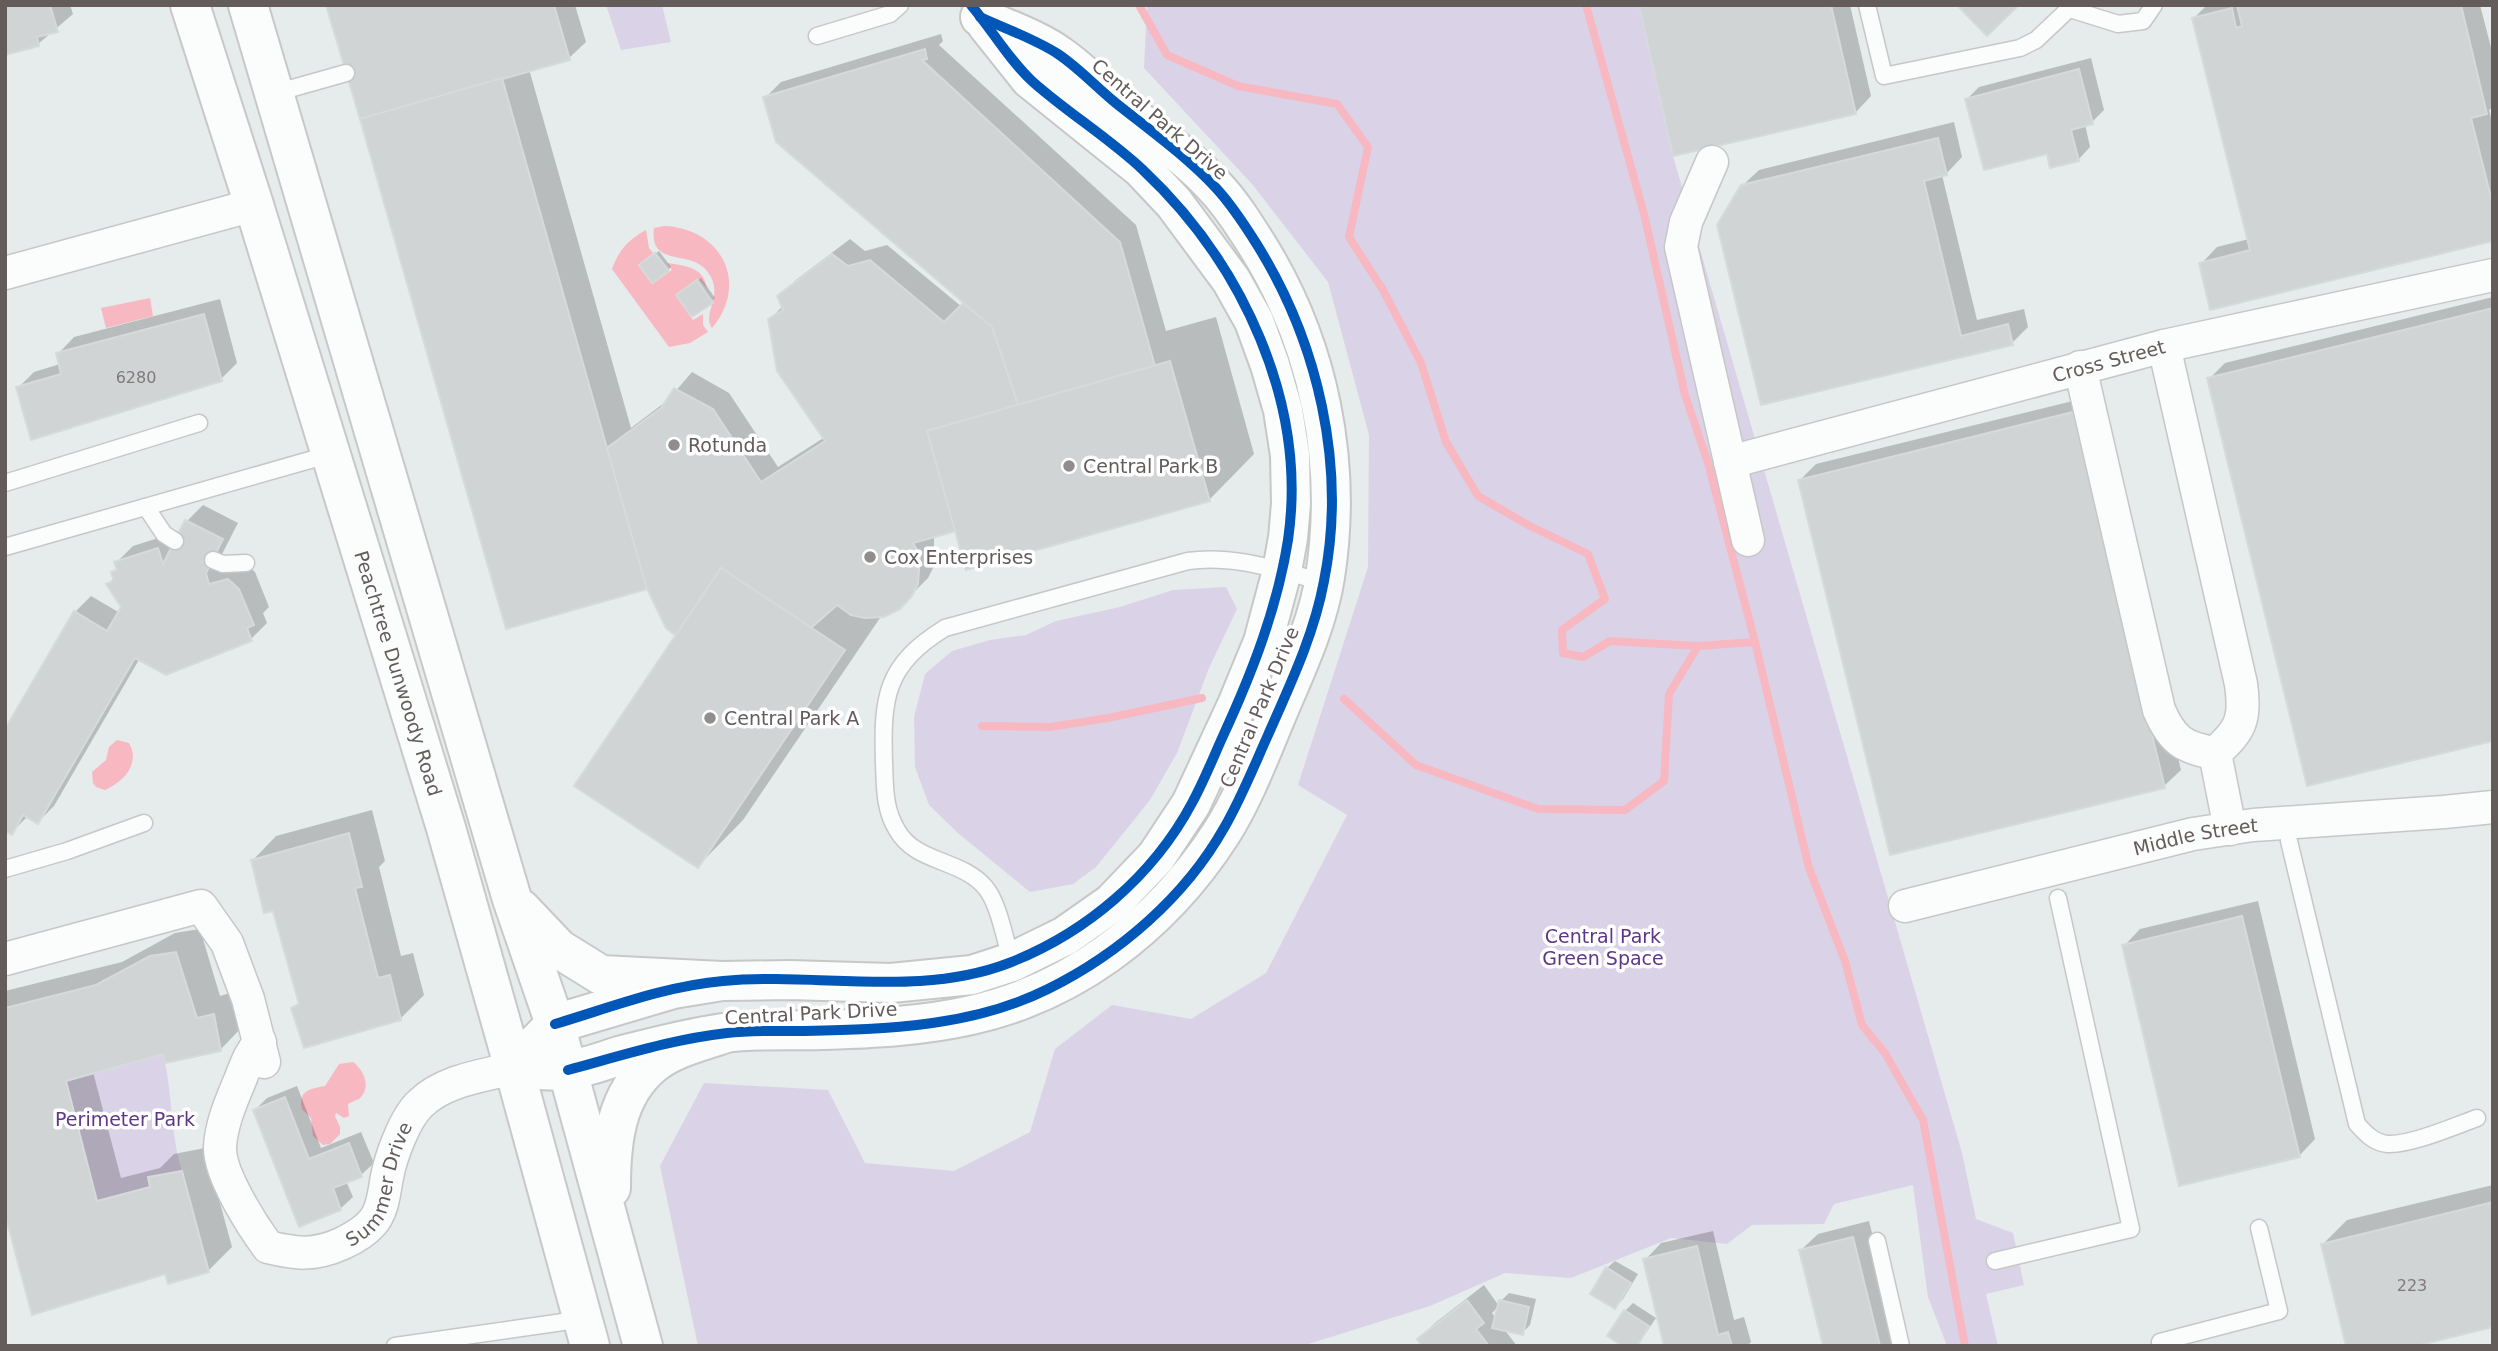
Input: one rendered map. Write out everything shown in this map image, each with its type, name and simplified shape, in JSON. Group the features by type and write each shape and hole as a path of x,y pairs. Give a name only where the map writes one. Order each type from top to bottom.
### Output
{"street":[{"name":"Peachtree Dunwoody Road","path":"190,5 446,828 586,1332"},
{"path":"248,5 512,899 555,1024 643,1346"},
{"name":"Central Park Drive","path":"555,1024 673,989 722,981 891,983 972,975 1012,962 1065,936 1112,903 1156,857 1191,804 1237,705 1263,642 1282,571 1291,504 1290,455 1283,410 1270,365 1248,311 1231,280 1174,203 1142,169 1030,79 975,11"},
{"name":"Central Park Drive","path":"514,1068 568,1070 667,1043 729,1032 880,1028 937,1023 993,1011 1048,989 1107,954 1157,913 1193,873 1224,829 1247,782 1309,638 1324,582 1331,496 1322,403 1310,356 1293,310 1272,269 1218,189 1186,159 1058,54 975,11"},
{"path":"1712,162 1686,222 1681,247 1748,540"},
{"path":"5,273 254,205"},
{"name":"Cross Street","path":"1730,462 2164,346 2493,275"},
{"path":"2164,346 2241,684 2244,708 2239,726 2230,740 2215,753"},
{"path":"2080,367 2159,710 2168,731 2180,742 2193,749 2215,753"},
{"path":"2215,753 2230,829"},
{"name":"Middle Street","path":"1905,906 2193,834 2493,807"},
{"path":"512,899 559,949 601,975 722,981"},
{"name":"Summer Drive","path":"5,959 201,906 227,943 248,999 264,1058 259,1086 249,1105 222,1132 222,1164 252,1225 268,1248 298,1254 327,1250 352,1238 373,1222 383,1202 388,1173 408,1118 420,1103 445,1086 514,1068"},
{"path":"514,1068 555,1024"},
{"path":"611,1229 611,1147 618,1117 631,1090 653,1064 675,1052 729,1032"}],"lane":[{"path":"817,36 890,14 900,5"},
{"path":"1867,5 1884,76 2020,48 2036,40 2071,7 2118,24 2143,20 2154,5"},
{"path":"275,93 346,73"},
{"path":"5,483 199,423"},
{"path":"5,547 331,454"},
{"path":"146,507 164,534 175,541"},
{"path":"1012,962 994,904 985,887 952,865 915,850 897,831 886,803 884,708 891,684 904,661 922,642 946,628 1188,561 1206,558 1231,559 1324,582"},
{"path":"213,560 223,564 246,563"},
{"path":"5,869 67,851 144,823"},
{"path":"2289,841 2357,1124 2371,1139 2388,1144 2425,1136 2477,1118"},
{"path":"1995,1261 2131,1228 2058,898"},
{"path":"2160,1342 2279,1311 2259,1228"},
{"path":"1877,1241 1901,1346"},
{"path":"395,1346 564,1322 586,1332"}],"green space":[{"path":"606,5 662,5 671,42 621,50"},
{"name":"Central Park Green Space","path":"1147,5 1639,5 1673,156 1962,1153 1976,1219 2013,1233 2024,1285 1986,1294 1998,1346 1947,1346 1928,1297 1913,1185 1834,1204 1824,1224 1752,1225 1727,1244 1671,1238 1571,1278 1505,1273 1430,1306 1302,1346 698,1346 660,1166 704,1083 828,1090 865,1163 954,1171 1030,1132 1055,1049 1112,1005 1191,1019 1266,973 1347,815 1298,785 1368,567 1369,435 1328,282 1252,184 1144,68"},
{"path":"1226,587 1237,609 1209,668 1177,753 1150,800 1096,867 1073,884 1030,892 958,833 929,805 915,767 914,717 925,674 952,651 990,640 1026,635 1056,621 1120,607 1173,590"},
{"name":"Perimeter Park","path":"163,1054 175,1142 182,1171 149,1177 150,1187 97,1201 66,1081"}],"shaded area":[{"path":"664,226 684,229 701,236 714,247 724,261 729,276 729,293 723,311 712,328 709,316 714,296 712,280 700,264 664,253 658,248 654,240 654,228"},
{"path":"646,230 649,248 653,253 638,265 652,284 672,270 667,263 692,268 702,275 705,281 707,288 699,279 676,296 693,320 703,314 703,325 708,332 690,343 669,347 612,269 625,246"},
{"path":"150,298 153,316 106,328 101,308"},
{"path":"117,740 129,743 133,758 131,765 124,777 112,787 105,790 96,787 92,772 106,760 109,747"},
{"path":"353,1062 363,1074 365,1090 359,1099 348,1104 349,1116 344,1118 336,1113 340,1134 330,1144 323,1145 313,1136 311,1118 302,1109 302,1098 306,1092 325,1086 339,1064"}],"building":[{"path":"5,5 50,5 58,32 37,37 39,46 5,55"},
{"path":"326,5 554,5 570,60 360,119"},
{"path":"1639,5 1831,5 1856,114 1673,156"},
{"path":"1957,5 2019,5 1987,36"},
{"path":"2237,5 2461,5 2487,114 2471,118 2493,205 2493,241 2210,310 2199,263 2250,250 2192,18 2232,8 2236,28 2242,26"},
{"path":"925,49 927,59 922,60 1120,242 1155,366 1018,405 992,327 776,142 763,97"},
{"path":"2079,69 2093,124 2071,130 2079,161 2050,168 2047,154 1984,170 1965,99"},
{"path":"502,78 647,589 506,629 360,119"},
{"path":"1938,138 1947,175 1924,181 1961,336 2008,324 2013,345 1761,405 1717,225 1741,185"},
{"path":"655,253 669,271 652,283 639,265"},
{"name":"Rotunda","path":"832,254 848,266 870,260 944,322 963,303 992,327 1018,405 927,431 956,531 913,543 920,555 918,584 912,596 900,609 884,617 865,618 851,615 837,605 811,628 721,568 676,636 666,628 647,589 607,448 661,408 674,388 713,409 761,482 825,441 777,371 768,319 783,310 777,296"},
{"path":"697,280 713,303 692,317 676,295"},
{"path":"2493,308 2493,741 2307,786 2207,378"},
{"path":"204,314 222,381 31,440 16,387 61,374 56,353"},
{"name":"Central Park B","path":"1170,361 1210,501 966,570 927,431"},
{"path":"2073,412 2165,788 1890,855 1798,480"},
{"path":"185,520 223,539 206,573 209,584 228,579 239,589 254,625 247,628 252,641 166,675 135,658 38,824 23,815 12,835 5,831 5,729 74,611 107,631 121,607 106,584 114,581 111,572 117,570 114,562 158,548 163,564"},
{"name":"Central Park A","path":"721,568 845,650 698,868 574,786"},
{"path":"349,833 362,887 355,888 378,978 390,975 401,1020 304,1048 291,1008 299,1004 273,911 264,913 251,860"},
{"path":"2242,916 2300,1157 2179,1186 2122,945"},
{"path":"176,952 197,1018 214,1014 221,1051 165,1063 163,1054 66,1081 97,1201 150,1187 148,1177 182,1171 209,1272 168,1284 165,1274 32,1315 5,1214 5,1008 96,985 150,956"},
{"path":"285,1097 309,1159 349,1143 362,1177 333,1188 341,1210 299,1227 253,1110"},
{"path":"2493,1202 2493,1327 2416,1346 2346,1346 2321,1244"},
{"path":"1853,1237 1880,1346 1823,1346 1799,1250"},
{"path":"1697,1246 1718,1335 1728,1332 1732,1346 1664,1346 1643,1259"},
{"path":"1606,1267 1631,1283 1615,1309 1590,1294"},
{"path":"1467,1300 1484,1323 1476,1329 1489,1346 1422,1346 1417,1339"},
{"path":"1499,1300 1529,1307 1523,1335 1492,1328"},
{"path":"1624,1310 1649,1326 1637,1346 1623,1346 1607,1336"}],"waterway":[{"path":"1139,5 1167,55 1238,86 1337,104 1368,147 1349,237 1383,290 1421,363 1446,442 1478,496 1528,525 1588,554 1605,599 1562,630 1563,653 1583,657 1610,641 1698,646"},
{"path":"1586,5 1644,214 1685,395 1708,463 1755,642 1809,868 1845,961 1862,1025 1885,1053 1923,1120 1965,1346"},
{"path":"1344,699 1416,765 1538,809 1625,810 1664,781 1669,694 1698,646 1755,642"},
{"path":"982,726 1050,727 1202,698"}],"cycle path":[{"path":"555,1024 638,998 701,984 759,979 867,982 939,979 974,973 1037,951 1065,936 1115,899 1158,855 1196,795 1244,688 1277,591 1288,540 1292,489 1288,437 1277,387 1260,338 1238,292 1210,248 1178,207 1130,158 1033,82 1008,55 971,5"},
{"path":"568,1070 667,1044 727,1033 898,1027 959,1018 1019,1002 1074,975 1125,941 1148,921 1170,900 1208,853 1242,794 1300,660 1324,581 1332,494 1322,406 1311,363 1278,281 1232,207 1193,165 1058,54 980,17"}],"place":[{"name":"Rotunda","path":"674,445"},
{"name":"Central Park B","path":"1069,466"},
{"name":"Cox Enterprises","path":"870,557"},
{"name":"Central Park A","path":"710,718"}]}
